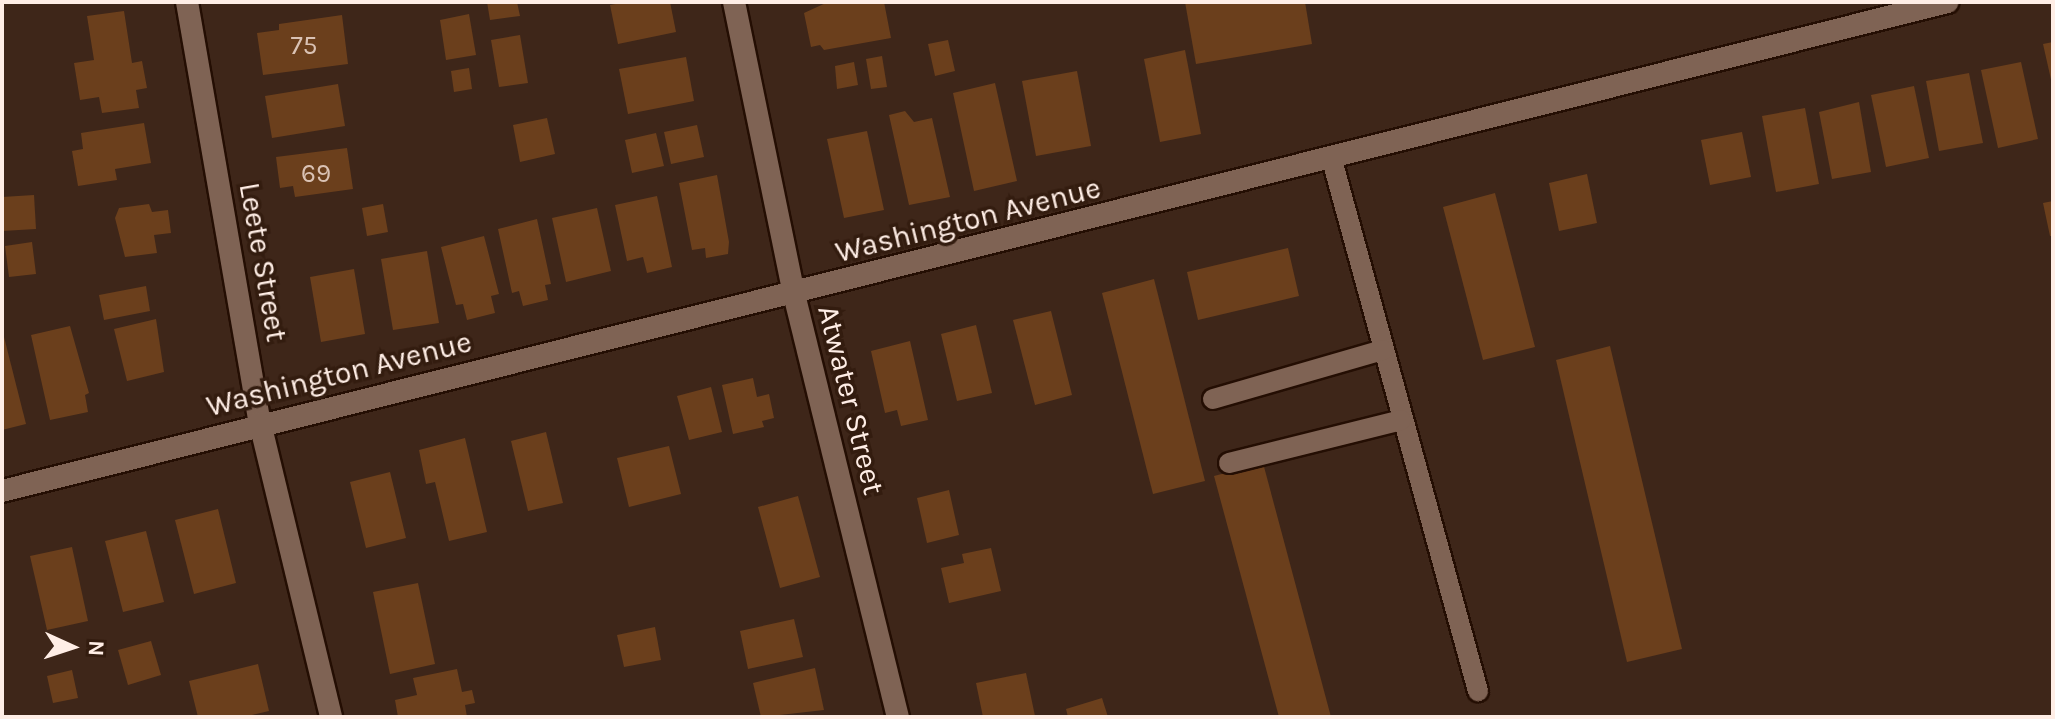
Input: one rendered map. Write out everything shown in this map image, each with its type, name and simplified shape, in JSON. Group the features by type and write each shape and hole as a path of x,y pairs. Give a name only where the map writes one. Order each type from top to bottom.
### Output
{"street":[{"name":"Leete Street","path":"187,2 260,423 331,717"},
{"name":"Atwater Street","path":"734,2 794,294 898,717"},
{"name":"Washington Avenue","path":"2,491 260,423 1332,160 1948,2"}],"lane":[{"path":"1332,160 1478,691"},
{"path":"1213,399 1383,350"},
{"path":"1229,463 1401,420"}],"building":[{"path":"487,2 517,2 520,16 490,20"},
{"path":"670,2 676,32 618,44 610,5"},
{"path":"828,2 884,2 891,38 824,50 820,45 811,47 804,13"},
{"path":"1185,2 1305,2 1312,44 1196,64"},
{"path":"124,11 132,63 142,61 147,88 136,90 139,108 102,113 99,97 80,100 74,63 94,60 87,16"},
{"path":"469,14 476,55 446,60 440,20"},
{"path":"342,15 348,64 263,75 257,33 279,30 279,24"},
{"path":"520,35 528,83 499,87 491,40"},
{"path":"948,40 955,71 935,76 928,44"},
{"path":"2053,42 2053,84 2052,84 2043,44"},
{"path":"1185,50 1201,134 1160,142 1144,59"},
{"path":"882,56 887,87 871,89 866,59"},
{"path":"686,57 694,101 628,114 619,69"},
{"path":"854,62 858,85 837,89 835,66"},
{"path":"2021,62 2038,139 1998,148 1981,70"},
{"path":"469,68 472,89 454,92 451,71"},
{"path":"1077,71 1091,146 1036,156 1022,81"},
{"path":"1969,73 1983,143 1939,151 1926,81"},
{"path":"995,83 1017,181 974,191 953,93"},
{"path":"338,84 345,126 272,138 265,96"},
{"path":"1914,86 1929,158 1886,167 1871,95"},
{"path":"1859,102 1871,172 1832,179 1819,112"},
{"path":"1805,108 1819,184 1776,192 1762,116"},
{"path":"905,111 914,122 932,118 950,197 909,205 889,115"},
{"path":"547,118 555,154 520,162 513,125"},
{"path":"144,123 151,163 115,169 117,180 78,186 72,151 83,149 81,133"},
{"path":"697,125 704,157 671,164 664,132"},
{"path":"867,131 884,210 844,218 827,139"},
{"path":"1742,132 1751,177 1710,185 1701,140"},
{"path":"656,133 664,166 632,173 625,140"},
{"path":"347,148 353,189 295,197 293,186 280,188 276,157"},
{"path":"1587,174 1597,223 1559,231 1549,183"},
{"path":"717,175 729,242 728,254 706,258 705,248 692,250 679,183"},
{"path":"1495,193 1535,347 1483,360 1443,207"},
{"path":"34,195 36,229 2,231 2,197"},
{"path":"657,196 672,267 647,273 643,257 627,261 615,205"},
{"path":"2053,201 2053,236 2050,236 2043,203"},
{"path":"149,204 152,212 168,210 171,233 154,235 157,253 125,257 115,218 119,208"},
{"path":"383,204 388,232 367,236 362,208"},
{"path":"597,208 611,271 566,282 552,218"},
{"path":"537,219 551,284 545,285 548,300 523,306 519,291 512,293 498,229"},
{"path":"484,236 499,294 491,296 495,313 467,320 463,304 456,305 441,247"},
{"path":"32,242 36,274 9,277 5,246"},
{"path":"1288,248 1299,296 1198,320 1187,272"},
{"path":"427,251 439,323 393,330 381,259"},
{"path":"354,269 365,334 321,342 310,277"},
{"path":"1154,279 1205,481 1153,494 1102,293"},
{"path":"146,286 150,311 104,320 99,295"},
{"path":"1051,311 1072,395 1035,405 1013,320"},
{"path":"156,319 164,372 127,381 114,329"},
{"path":"976,325 992,393 957,401 941,334"},
{"path":"70,326 89,393 85,395 88,412 50,420 31,335"},
{"path":"2,329 26,424 2,430"},
{"path":"910,341 928,420 901,426 897,410 885,413 871,351"},
{"path":"1610,346 1682,649 1627,662 1556,360"},
{"path":"753,378 757,397 769,394 774,418 762,421 764,427 733,434 722,385"},
{"path":"711,387 722,432 689,440 677,396"},
{"path":"546,432 563,503 528,511 511,441"},
{"path":"465,438 487,532 449,541 435,482 426,484 419,450"},
{"path":"669,446 681,494 629,507 617,458"},
{"path":"1263,463 1331,717 1279,717 1214,476"},
{"path":"390,472 406,538 366,548 350,482"},
{"path":"949,490 959,535 927,543 917,498"},
{"path":"798,496 820,577 780,588 758,507"},
{"path":"218,509 236,583 194,594 175,520"},
{"path":"146,531 164,602 123,612 105,541"},
{"path":"72,547 88,621 47,630 30,556"},
{"path":"991,548 1001,591 949,603 941,568 964,563 962,554"},
{"path":"418,583 435,664 390,674 373,592"},
{"path":"794,619 803,657 748,669 740,631"},
{"path":"655,627 661,660 624,667 617,635"},
{"path":"151,641 161,675 128,685 118,650"},
{"path":"258,664 269,711 244,717 198,717 189,681"},
{"path":"815,668 824,710 761,717 753,683"},
{"path":"457,669 462,692 472,690 475,703 465,705 467,717 398,717 395,700 417,695 413,678"},
{"path":"72,670 78,698 53,703 47,676"},
{"path":"1026,673 1035,716 983,717 976,683"},
{"path":"1102,698 1108,717 1068,717 1066,709"}]}
